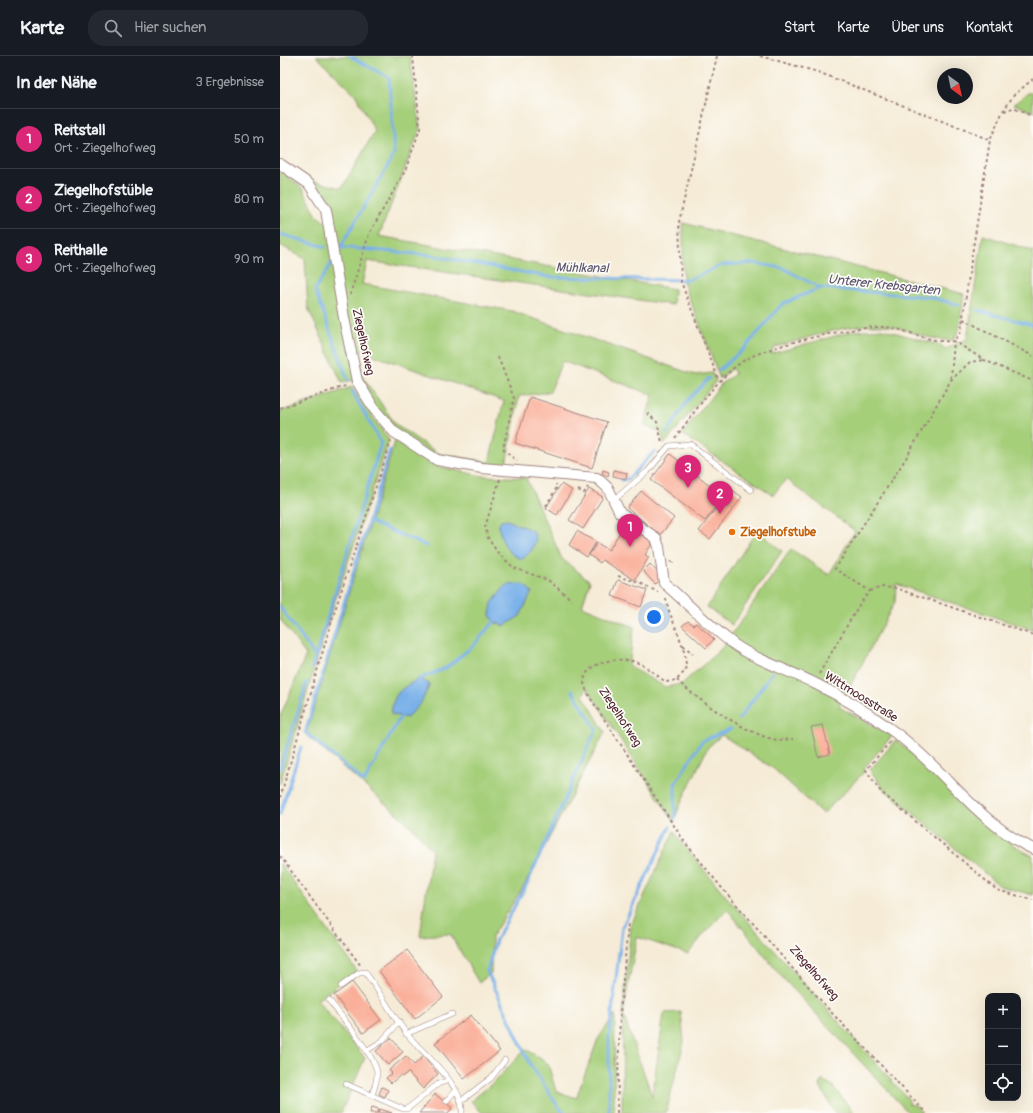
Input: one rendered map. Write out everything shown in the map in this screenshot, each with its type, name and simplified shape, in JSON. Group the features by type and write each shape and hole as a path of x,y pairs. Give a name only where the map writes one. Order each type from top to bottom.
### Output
{"street":[{"name":"Ziegelhofweg","path":"280,164 309,184 326,210 344,318 357,381 375,410 394,432 438,460 482,468 597,478 608,488 620,513 656,538 659,547 664,583"},
{"name":"Wittmoosstraße","path":"664,583 736,645 769,663 814,683 897,734 925,757 992,824 1021,844 1033,849"}],"lane":[{"path":"614,500 648,471 669,446 690,444 751,490"},
{"path":"341,986 359,973 365,972 406,1034 449,1080 456,1090 461,1101 462,1113"},
{"path":"329,1000 366,1051 378,1074 372,1096"},
{"path":"406,1034 452,1014"},
{"path":"366,1051 382,1041 399,1022"},
{"path":"461,1101 491,1078 505,1060"},
{"path":"346,1084 403,1110 407,1109 438,1084 449,1080"},
{"path":"446,1100 456,1090"}],"path":[{"path":"344,318 369,234 405,171 420,129 413,56"},
{"path":"717,56 679,222 681,282 719,381"},
{"path":"760,56 818,72 990,140"},
{"path":"950,380 954,341 961,331 963,319 990,140 1002,111 1014,95 1033,79"},
{"path":"1002,111 1013,108 1033,116"},
{"path":"963,319 1033,356"},
{"path":"669,446 719,381 741,362 768,350 852,329 882,326 940,342 954,341 984,360 1033,381"},
{"path":"498,357 514,398 503,449 528,472"},
{"path":"870,591 835,569 906,458 950,380 970,362 984,360"},
{"path":"280,408 357,381"},
{"path":"647,413 657,422 665,451"},
{"path":"280,798 334,613 394,432"},
{"path":"503,470 485,527 488,538 498,553 514,568 548,580 572,600"},
{"path":"546,506 557,487 553,474"},
{"path":"618,576 640,583 660,592"},
{"path":"664,583 667,602 682,645 685,670 678,680 706,705 760,735 778,740 793,739"},
{"path":"814,683 859,605 870,591 882,587 895,588 1033,634"},
{"path":"682,645 693,654"},
{"name":"Ziegelhofweg","path":"678,680 666,682 639,663 625,659 595,665 586,673 584,684 592,699 684,841 721,887 831,1012 926,1113"},
{"path":"897,734 866,770 881,792 997,890 1033,900"},
{"path":"280,856 365,972"},
{"path":"617,1113 620,1014 628,924"}],"green space":[{"path":"316,56 410,56 420,129 379,236 674,289 673,305 367,261 362,284 512,311 695,375 712,373 716,381 664,445 661,432 644,425 653,395 562,361 550,392 519,396 506,464 522,468 439,458 394,431 352,380 342,383 308,308 305,259 280,245 280,170 303,189 317,216 332,227 329,206 314,181 342,188 375,131 355,94","holes":["359,350 504,401 489,462 439,454 396,425 362,376"]},
{"path":"1028,93 1033,93 1033,112 1014,104"},
{"path":"683,223 964,294 959,330 953,340 934,339 890,326 868,325 827,332 775,347 770,354 853,331 882,329 940,345 946,349 967,339 983,235 1033,251 1033,630 896,584 895,602 839,707 892,736 864,768 863,773 823,814 774,769 722,735 708,747 680,805 674,822 587,688 583,695 605,732 525,884 492,936 491,973 479,983 450,934 420,936 432,850 410,825 306,735 395,441 436,466 483,476 526,478 562,559 590,581 582,606 634,627 629,666 665,687 682,684 723,647 791,549 829,575 855,531 786,479 773,495 682,434 722,383 735,374 732,368 720,379 683,281"},
{"path":"352,387 389,440 331,613 280,784 280,717 306,655 280,619 280,412"},
{"path":"757,530 782,551 732,625 707,607"},
{"path":"896,740 929,768 994,830 1012,844 1033,856 1033,895 1000,886 884,789 870,770"},
{"path":"674,831 682,843 730,901 909,1100 909,1104 915,1105 922,1113 909,1113 902,1106 781,976 727,909 688,954 637,937 623,1014 631,925"},
{"path":"280,863 357,971 317,1000 365,1058 341,1113 280,1113"},
{"path":"681,1012 684,1042 666,1113 622,1113 623,1014 652,1096 664,1013"},
{"path":"615,1014 614,1113 482,1113 471,1101 493,1083 526,1049 548,1064 556,1091 576,1098 598,1039"},
{"path":"822,1080 833,1086 854,1113 835,1113 820,1086"}],"water":[{"path":"507,520 533,531 536,539 532,550 523,559 512,555 503,542 498,526 501,521"},
{"path":"523,584 532,592 520,616 504,626 494,622 490,615 492,603 506,585"},
{"path":"419,679 430,684 421,703 407,718 391,714 394,701 399,692 407,685"}],"building":[{"path":"530,397 607,422 592,468 515,443"},
{"path":"670,454 724,496 705,521 651,480"},
{"path":"603,470 609,472 608,476 602,474"},
{"path":"614,470 627,473 626,479 613,476"},
{"path":"561,484 572,490 557,515 546,508"},
{"path":"589,489 603,497 583,529 569,520"},
{"path":"731,489 742,497 710,539 699,531"},
{"path":"641,491 674,518 660,535 627,508"},
{"path":"626,522 654,540 645,555 649,557 635,580 602,560 600,563 589,555 597,543 609,550"},
{"path":"577,531 596,542 587,557 569,545"},
{"path":"650,564 662,577 655,584 643,571"},
{"path":"618,580 647,590 641,607 612,596"},
{"path":"688,621 694,625 696,623 714,639 706,648 682,626"},
{"path":"823,725 830,754 818,757 811,727"},
{"path":"407,950 443,997 415,1019 379,971"},
{"path":"352,982 381,1020 363,1033 334,995"},
{"path":"471,1015 500,1051 464,1079 435,1043"},
{"path":"391,1038 403,1052 388,1065 376,1051"},
{"path":"406,1056 414,1065 423,1057 438,1074 423,1089 408,1072 402,1077 401,1075 391,1083 386,1078 392,1073 389,1070"},
{"path":"382,1087 388,1090 385,1097 379,1094"},
{"path":"435,1094 452,1108 448,1113 419,1113"},
{"path":"372,1107 379,1109 378,1113 370,1113"},
{"path":"380,1109 392,1113 378,1113"}],"waterway":[{"path":"337,253 394,155 389,78 350,56"},
{"name":"Mühlkanal","path":"280,234 325,247"},
{"name":"Mühlkanal","path":"337,247 429,255 549,277 688,280 722,265 753,263 783,268 820,288"},
{"path":"332,262 315,290 348,380"},
{"name":"Mühlkanal","path":"719,370 745,348 782,304 820,288 930,297 959,305"},
{"name":"Unterer Krebsgarten","path":"977,310 1033,325"},
{"path":"667,433 688,400 709,378"},
{"path":"312,668 381,443 352,391"},
{"path":"305,733 390,450"},
{"path":"622,480 628,479 655,451"},
{"path":"368,521 427,546"},
{"path":"280,607 315,656"},
{"path":"419,679 446,668 473,646 494,622"},
{"path":"739,719 773,672"},
{"path":"280,769 307,682"},
{"path":"566,1113 559,1108 529,1062 487,971 496,940 527,884 596,729 572,690"},
{"path":"305,732 364,782 401,716"},
{"path":"675,818 675,784 702,741 731,729"},
{"path":"280,814 301,747"},
{"path":"609,1113 609,1038 622,928 670,827"}],"place":[{"name":"Reithalle","path":"688,488"},
{"name":"Ziegelhofstüble","path":"720,514"},
{"name":"Ziegelhofstube","path":"732,532"},
{"name":"Reitstall","path":"630,547"}]}
